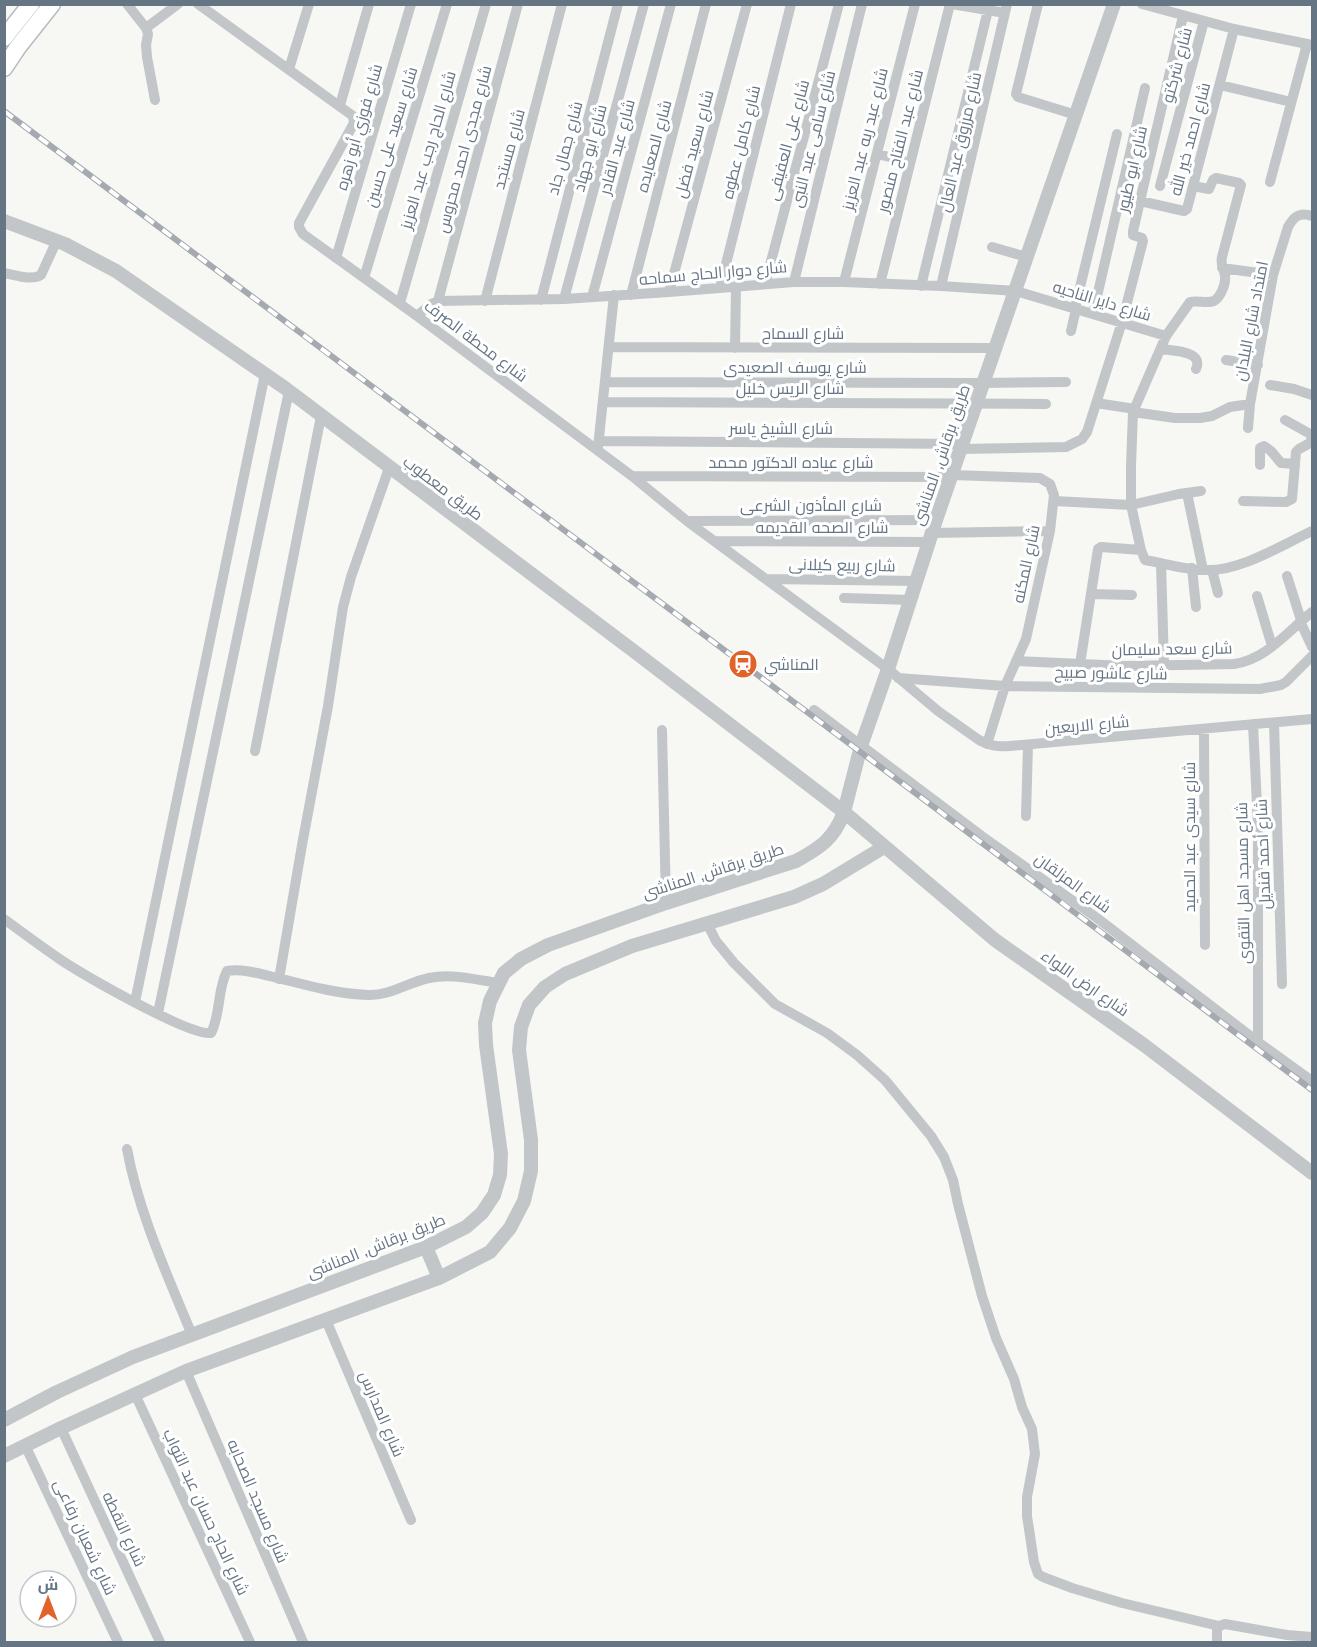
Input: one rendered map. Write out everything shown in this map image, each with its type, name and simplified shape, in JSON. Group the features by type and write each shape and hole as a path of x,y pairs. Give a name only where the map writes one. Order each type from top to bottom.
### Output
{"main road":[{"path":"4,68 9,41 31,4"},
{"path":"9,41 52,4"}],"street":[{"path":"127,4 146,28 147,57 155,100"},
{"path":"146,28 178,4"},
{"name":"شارع محطة الصرف","path":"198,4 340,105 354,118 354,123 299,223 303,234 598,446 687,520 893,674"},
{"path":"289,69 309,4"},
{"path":"340,105 369,4"},
{"name":"شارع فوزي أبو زهره","path":"336,258 411,4"},
{"name":"شارع سعيد على حسين","path":"364,278 447,4"},
{"name":"شارع الحاج رجب عبد العزيز","path":"400,303 486,4"},
{"name":"شارع مجدى احمد محروس","path":"438,301 518,4"},
{"name":"شارع مستجد","path":"485,301 562,4"},
{"name":"شارع جمال جاد","path":"541,300 618,4"},
{"name":"شارع ابو جهاد","path":"564,298 644,4"},
{"name":"شارع عبد القادر","path":"592,297 671,4"},
{"name":"شارع الصعايده","path":"631,295 706,4"},
{"name":"شارع سعيد فضل","path":"669,292 747,4"},
{"name":"شارع كامل عطوه","path":"720,288 792,4"},
{"name":"شارع على العفيفى","path":"765,284 839,4"},
{"name":"شارع سامى عبد النبى","path":"794,282 862,4"},
{"name":"شارع عبد ربه عبد العزيز","path":"843,282 915,4"},
{"path":"951,4 988,10 1006,9"},
{"name":"شارع عبد الفتاح منصور","path":"880,284 951,4"},
{"path":"1038,4 1016,94 1018,98 1076,115"},
{"name":"طريق برقاش, المناشى","path":"4,1420 107,1368 426,1247 466,1227 482,1213 494,1196 500,1175 501,1154 485,1023 490,1001 504,973 521,959 548,945 666,903 796,861 816,850 833,835 844,812 861,746 893,674 911,600 932,532 1114,4"},
{"path":"1142,4 1234,29 1310,45 1270,182"},
{"name":"شارع مرزوق عبد العال","path":"941,286 1006,9"},
{"path":"921,286 988,10"},
{"name":"شارع ابو طيور","path":"1122,322 1143,241 1141,237 1132,232 1183,16"},
{"name":"شارع شركتو","path":"1160,186 1204,21"},
{"name":"شارع احمد خير الله","path":"1140,201 1186,211 1234,29"},
{"path":"1220,85 1292,102"},
{"path":"1093,314 1145,88"},
{"path":"1071,331 1117,134"},
{"path":"877,154 902,160"},
{"path":"1166,336 1190,302 1213,301 1220,295 1225,277 1222,257 1241,184 1216,178 1209,189 1193,186"},
{"name":"امتداد شارع البلدان","path":"1096,403 1175,418 1212,416 1230,407 1250,404 1273,274 1291,221 1299,215 1312,216"},
{"name":"طريق معطوب","path":"4,221 57,240 116,270 265,374 844,812"},
{"path":"4,273 37,278 41,275 57,240"},
{"path":"992,247 1027,258"},
{"path":"1222,268 1273,274"},
{"name":"شارع دوار الحاج سماحه","path":"438,301 541,300 794,282 843,282 1016,291"},
{"path":"735,348 736,286"},
{"name":"شارع داير الناحيه","path":"1016,291 1166,336 1134,410 1131,505 1141,550"},
{"path":"598,446 614,295"},
{"path":"417,316 438,301"},
{"name":"شارع الشيخ ياسر","path":"598,446 1066,447 1082,439 1087,432 1122,322"},
{"name":"شارع السماح","path":"609,347 996,348"},
{"path":"1161,349 1193,355 1197,359 1196,369"},
{"path":"1226,360 1258,365"},
{"path":"135,1002 265,374"},
{"name":"شارع يوسف الصعيدى","path":"605,382 1066,382"},
{"path":"1270,385 1294,388 1312,395"},
{"path":"158,1013 289,391"},
{"name":"شارع الريس خليل","path":"603,402 1046,404"},
{"path":"1248,428 1250,404"},
{"path":"255,751 321,416"},
{"path":"1242,501 1290,501 1293,498 1296,452 1310,443 1312,436 1285,420"},
{"path":"1260,465 1260,448 1264,446 1281,463 1295,464"},
{"path":"279,979 344,607 351,577 389,468"},
{"name":"شارع عياده الدكتور محمد","path":"632,476 951,476"},
{"path":"951,476 1040,478 1050,484 1054,501 1131,505 1201,491"},
{"path":"1186,493 1202,570 1196,607"},
{"name":"شارع المكنه","path":"987,744 1005,686 1026,639 1050,531 1054,501"},
{"name":"شارع المأذون الشرعى","path":"687,520 932,532"},
{"path":"932,532 1050,531"},
{"path":"1080,664 1099,548 1141,550 1145,560 1202,570 1247,562 1312,531"},
{"name":"شارع الصحه القديمه","path":"715,541 932,532"},
{"path":"1161,562 1164,665"},
{"path":"1202,570 1218,593"},
{"path":"1287,576 1312,647"},
{"name":"شارع ربيع كيلانى","path":"767,579 917,581"},
{"path":"1091,594 1132,595"},
{"path":"1257,596 1272,646"},
{"path":"844,598 911,600"},
{"name":"شارع سعد سليمان","path":"1016,661 1125,666 1245,662 1272,646 1312,612"},
{"name":"شارع عاشور صبيح","path":"893,674 1005,686 1260,689 1286,682 1312,656"},
{"path":"893,674 938,711 987,744"},
{"name":"شارع المزلقان","path":"814,710 983,837 1097,918 1312,1081"},
{"name":"شارع الاربعين","path":"987,744 998,747 1028,745 1312,719"},
{"name":"شارع أحمد قنديل","path":"1275,723 1282,984"},
{"name":"شارع مسجد اهل التقوى","path":"1253,724 1258,825 1258,1042"},
{"path":"662,730 666,903"},
{"name":"شارع سيدى عبد الحميد","path":"1204,730 1205,945"},
{"path":"1026,816 1028,745"},
{"name":"شارع ارض اللواء","path":"844,812 995,940 1144,1045 1312,1173"},
{"path":"4,1456 186,1371 439,1278 490,1252 510,1228 524,1201 531,1171 531,1140 519,1050 521,1027 529,1005 545,987 565,974 632,946 794,897 823,884 880,843"},
{"path":"4,919 63,961 135,1002 177,1023 205,1033 211,1032 214,1026 221,988 227,971 257,973 345,993 368,995 378,995 430,978 454,976 498,983"},
{"path":"707,923 716,941 734,963 776,1004 827,1033 885,1080 932,1136 944,1157 953,1180 982,1296 1032,1429 1035,1454 1027,1497 1027,1516 1038,1574 1072,1588 1122,1603 1218,1626 1225,1624 1312,1637"},
{"path":"127,1149 137,1192 149,1227 192,1335"},
{"path":"426,1247 439,1278"},
{"name":"شارع المدارس","path":"326,1320 411,1520"},
{"name":"شارع مسجد الصحابه","path":"186,1371 303,1642"},
{"name":"شارع الحاج حسان عبد التواب","path":"135,1394 250,1642"},
{"name":"شارع النقطه","path":"61,1428 160,1642"},
{"name":"شارع شعبان رفاعى","path":"25,1445 118,1642"},
{"path":"1217,1642 1218,1626"}],"railway":[{"path":"4,111 1312,1090"}],"place":[{"name":"المناشي","path":"743,664"}]}
